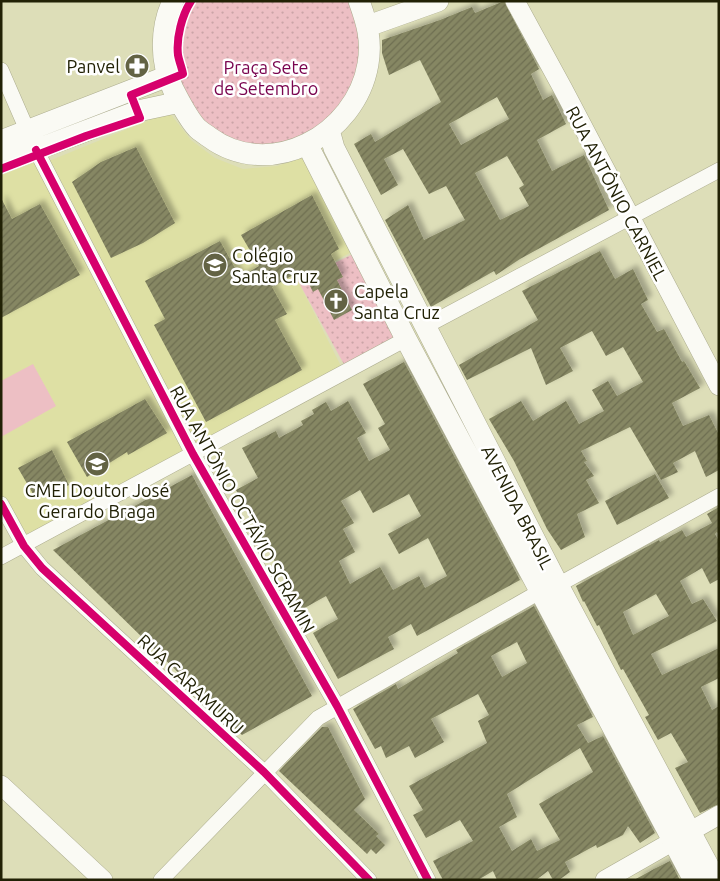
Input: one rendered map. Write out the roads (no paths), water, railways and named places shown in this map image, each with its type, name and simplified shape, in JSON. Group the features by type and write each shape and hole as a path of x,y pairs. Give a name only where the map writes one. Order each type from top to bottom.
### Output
{"main road":[{"path":"173,1 167,13 163,45 168,76 180,102 197,128 221,145 249,155 279,154 307,144 329,130 354,101 362,83 368,55 368,26 359,1"},
{"path":"368,26 438,1"},
{"path":"1,163 32,141 168,76"},
{"path":"1,142 32,141 138,111 180,102"},
{"name":"AVENIDA BRASIL","path":"329,130 334,148 426,326 550,588"},
{"name":"AVENIDA BRASIL","path":"307,144 406,339 550,588 681,836 716,880"},
{"name":"AVENIDA BRASIL","path":"681,836 694,880"}],"street":[{"name":"RUA ANTÔNIO CARNIEL","path":"515,1 719,386"},
{"name":"RUA ANTÔNIO OCTÁVIO SCRAMIN","path":"1,70 32,141 193,454 337,706 428,880"},
{"path":"426,326 719,170"},
{"path":"1,557 406,339"},
{"path":"160,880 318,718 719,496"},
{"name":"RUA CARAMURU","path":"1,504 24,546 42,568 264,772 369,880"},
{"path":"1,785 103,880"},
{"path":"605,880 719,815"}],"place":[{"name":"Panvel","path":"137,66"},
{"name":"Colégio Santa Cruz","path":"215,265"},
{"name":"Capela Santa Cruz","path":"336,301"},
{"name":"CMEI Doutor José Gerardo Braga","path":"97,464"}],"park label":[{"name":"Praça Sete de Setembro","path":"266,77"}]}
